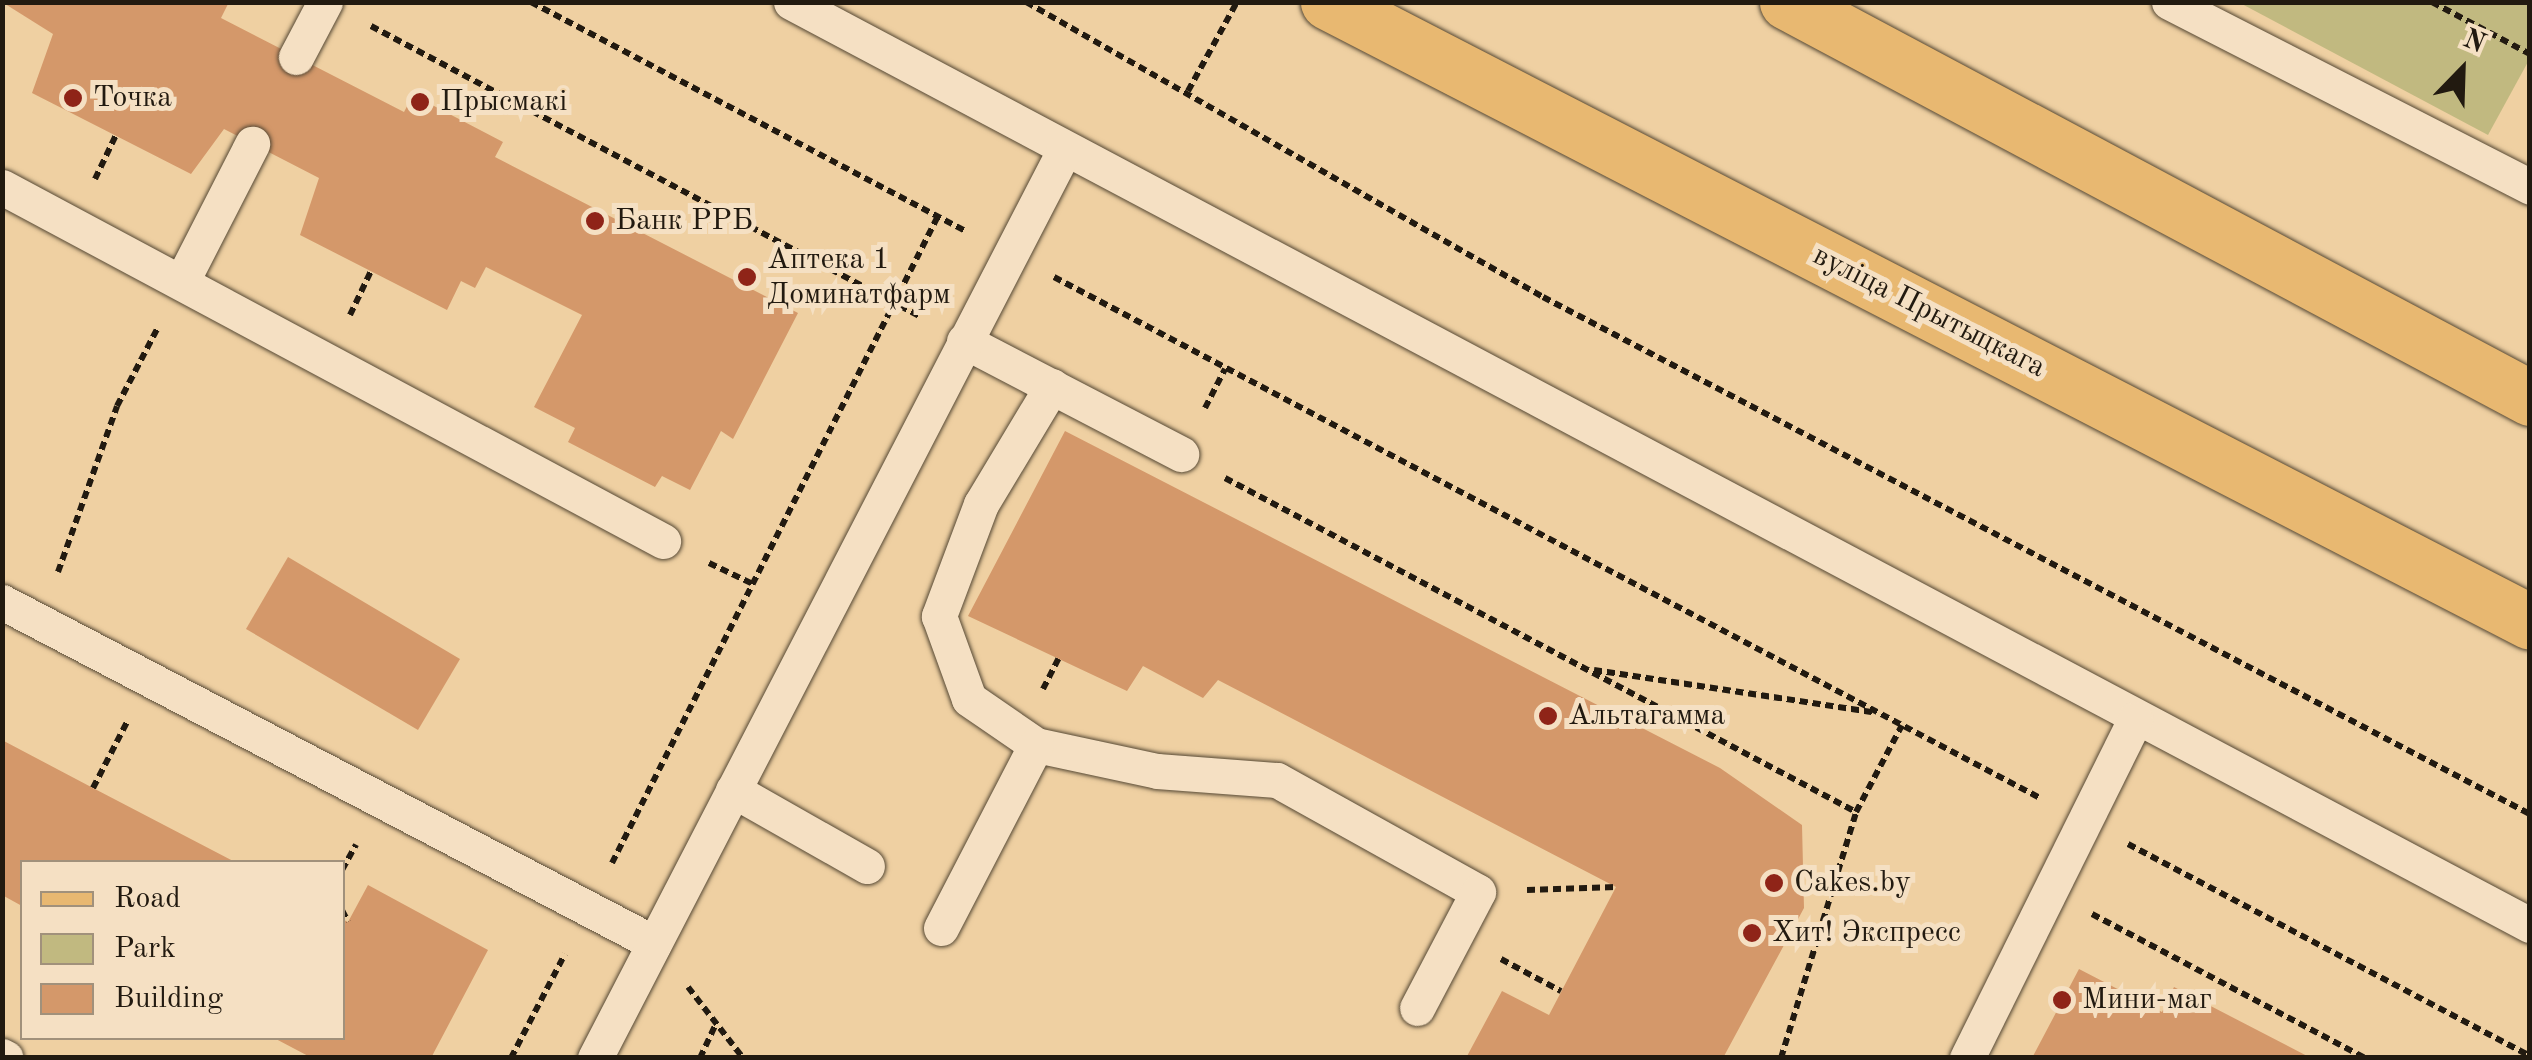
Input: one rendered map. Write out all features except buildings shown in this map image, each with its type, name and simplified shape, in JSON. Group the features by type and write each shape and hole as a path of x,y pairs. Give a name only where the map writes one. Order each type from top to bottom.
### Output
{"main road":[{"name":"вуліца Прытыцкага","path":"1328,2 2530,622"},
{"path":"1787,2 2530,398"}],"lane":[{"path":"296,57 325,2"},
{"path":"791,2 2530,925"},
{"path":"2170,2 2530,187"},
{"path":"182,279 252,144"},
{"path":"595,1058 1064,148"},
{"path":"2,188 182,279 663,541"},
{"path":"964,341 1181,454"},
{"path":"1052,386 981,504 940,616 970,700 1036,745 1157,771 1276,780 1478,892 1417,1008"},
{"path":"2,602 654,943"},
{"path":"1967,1058 2135,718"},
{"path":"941,928 1036,745"},
{"path":"733,790 867,866"}],"path":[{"path":"531,2 2530,1056"},
{"path":"1026,2 1543,297 2530,814"},
{"path":"1188,92 1236,2"},
{"path":"2432,2 2530,54"},
{"path":"360,21 964,341"},
{"path":"511,1058 938,216"},
{"path":"40,621 117,406 182,279"},
{"path":"1225,369 1181,454 1856,812"},
{"path":"1587,669 1880,713"},
{"path":"93,788 150,679"},
{"path":"1781,1058 1856,812 1902,725"},
{"path":"1478,892 1616,886"},
{"path":"2049,891 2366,1058"},
{"path":"345,916 348,922"},
{"path":"1454,934 1562,991"},
{"path":"654,943 743,1058"},
{"path":"700,1058 716,1022"}],"green space":[{"path":"2240,3 2529,3 2529,60 2488,135"}],"place":[{"name":"Точка","path":"73,98"},
{"name":"Прысмакі","path":"420,102"},
{"name":"Банк РРБ","path":"595,221"},
{"name":"Аптека 1 Доминатфарм","path":"747,277"},
{"name":"Альтагамма","path":"1548,716"},
{"name":"Cakes.by","path":"1774,883"},
{"name":"Хит! Экспресс","path":"1752,933"},
{"name":"Мини-маг","path":"2062,1000"}]}
